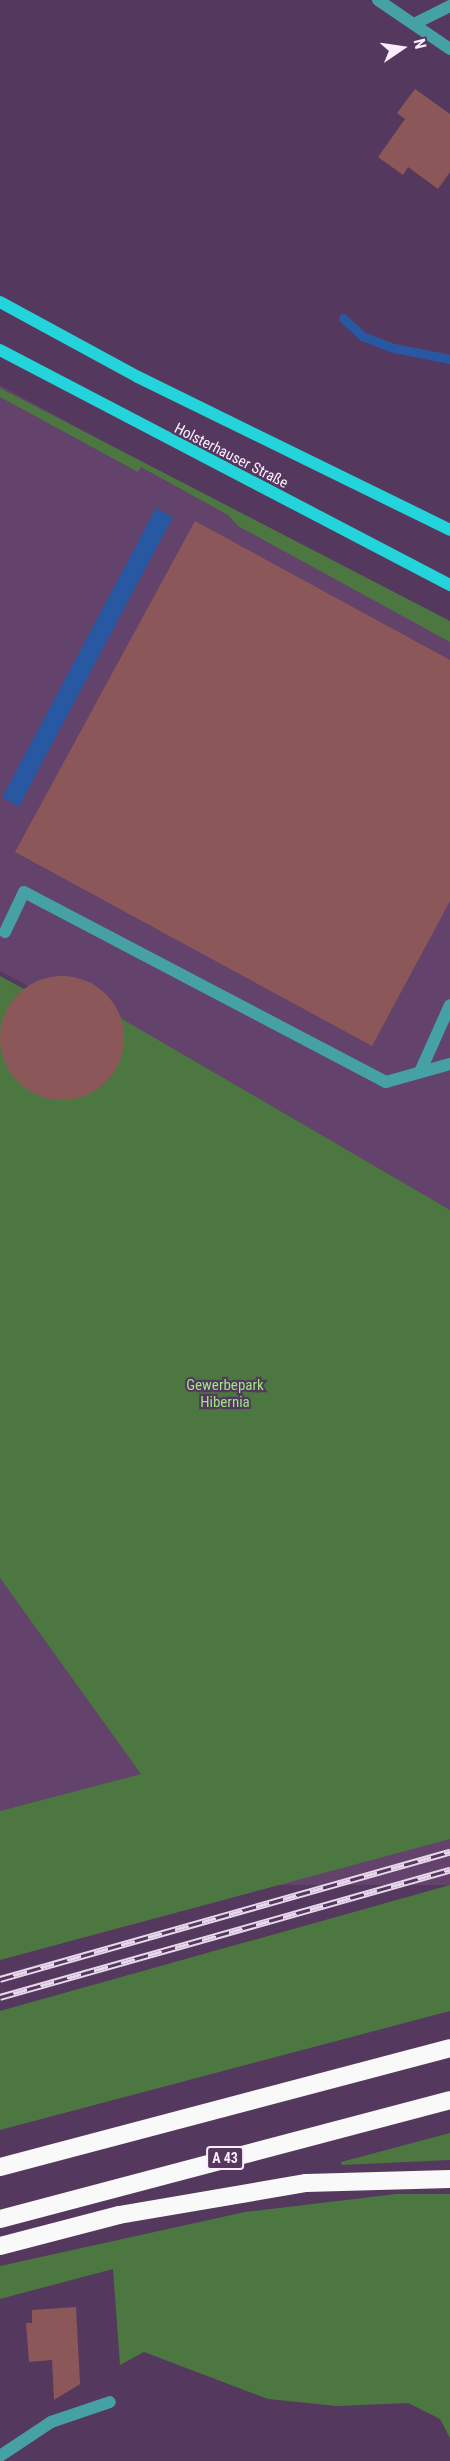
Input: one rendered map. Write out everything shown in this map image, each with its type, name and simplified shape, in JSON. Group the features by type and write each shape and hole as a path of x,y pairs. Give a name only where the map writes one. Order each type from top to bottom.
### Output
{"highway":[{"path":"0,2167 450,2048"},
{"name":"A 43","path":"0,2219 450,2100"},
{"path":"0,2246 119,2215 306,2183 450,2179"}],"main road":[{"name":"Holsterhauser Straße","path":"0,302 179,398 450,530"},
{"name":"Holsterhauser Straße","path":"0,350 450,585"}],"street":[{"path":"378,0 450,49"},
{"path":"414,24 450,6"},
{"path":"4,932 24,892 386,1082 450,1064"},
{"path":"420,1072 450,1005"},
{"path":"0,2456 51,2422 110,2402"}],"shaded area":[{"path":"0,385 208,499 450,621 450,1210 0,971"},
{"path":"0,1578 142,1774 0,1811"},
{"path":"262,1839 450,1839 450,1885 262,1885"}],"green space":[{"path":"0,388 450,621 450,642 238,526 228,515 141,467 138,472 0,397"},
{"name":"Gewerbepark Hibernia","path":"0,976 24,989 39,980 63,976 92,983 113,1003 122,1019 450,1210 450,1839 0,1960 0,1811 141,1774 0,1578"},
{"path":"450,1885 450,2011 0,2130 0,2011"},
{"path":"450,2133 450,2160 342,2165 341,2162"},
{"path":"396,2194 450,2194 450,2438 440,2419 408,2403 337,2406 268,2399 144,2352 120,2365 113,2269 0,2299 0,2266 245,2212"}],"water":[{"path":"156,508 173,517 19,807 2,798"}],"building":[{"path":"415,89 450,114 450,172 438,189 408,167 403,175 378,157 405,119 397,113"},
{"path":"195,521 450,660 450,901 372,1046 15,852"},
{"path":"62,976 86,981 106,994 119,1014 124,1038 119,1062 106,1082 86,1095 62,1100 38,1095 18,1082 5,1062 0,1038 5,1014 18,994 38,981"},
{"path":"76,2307 80,2384 54,2400 52,2360 29,2362 26,2323 32,2323 32,2310"}],"waterway":[{"path":"343,318 362,336 394,348 450,359"}],"railway":[{"path":"0,1979 450,1852"},
{"path":"0,1997 450,1870"}]}
